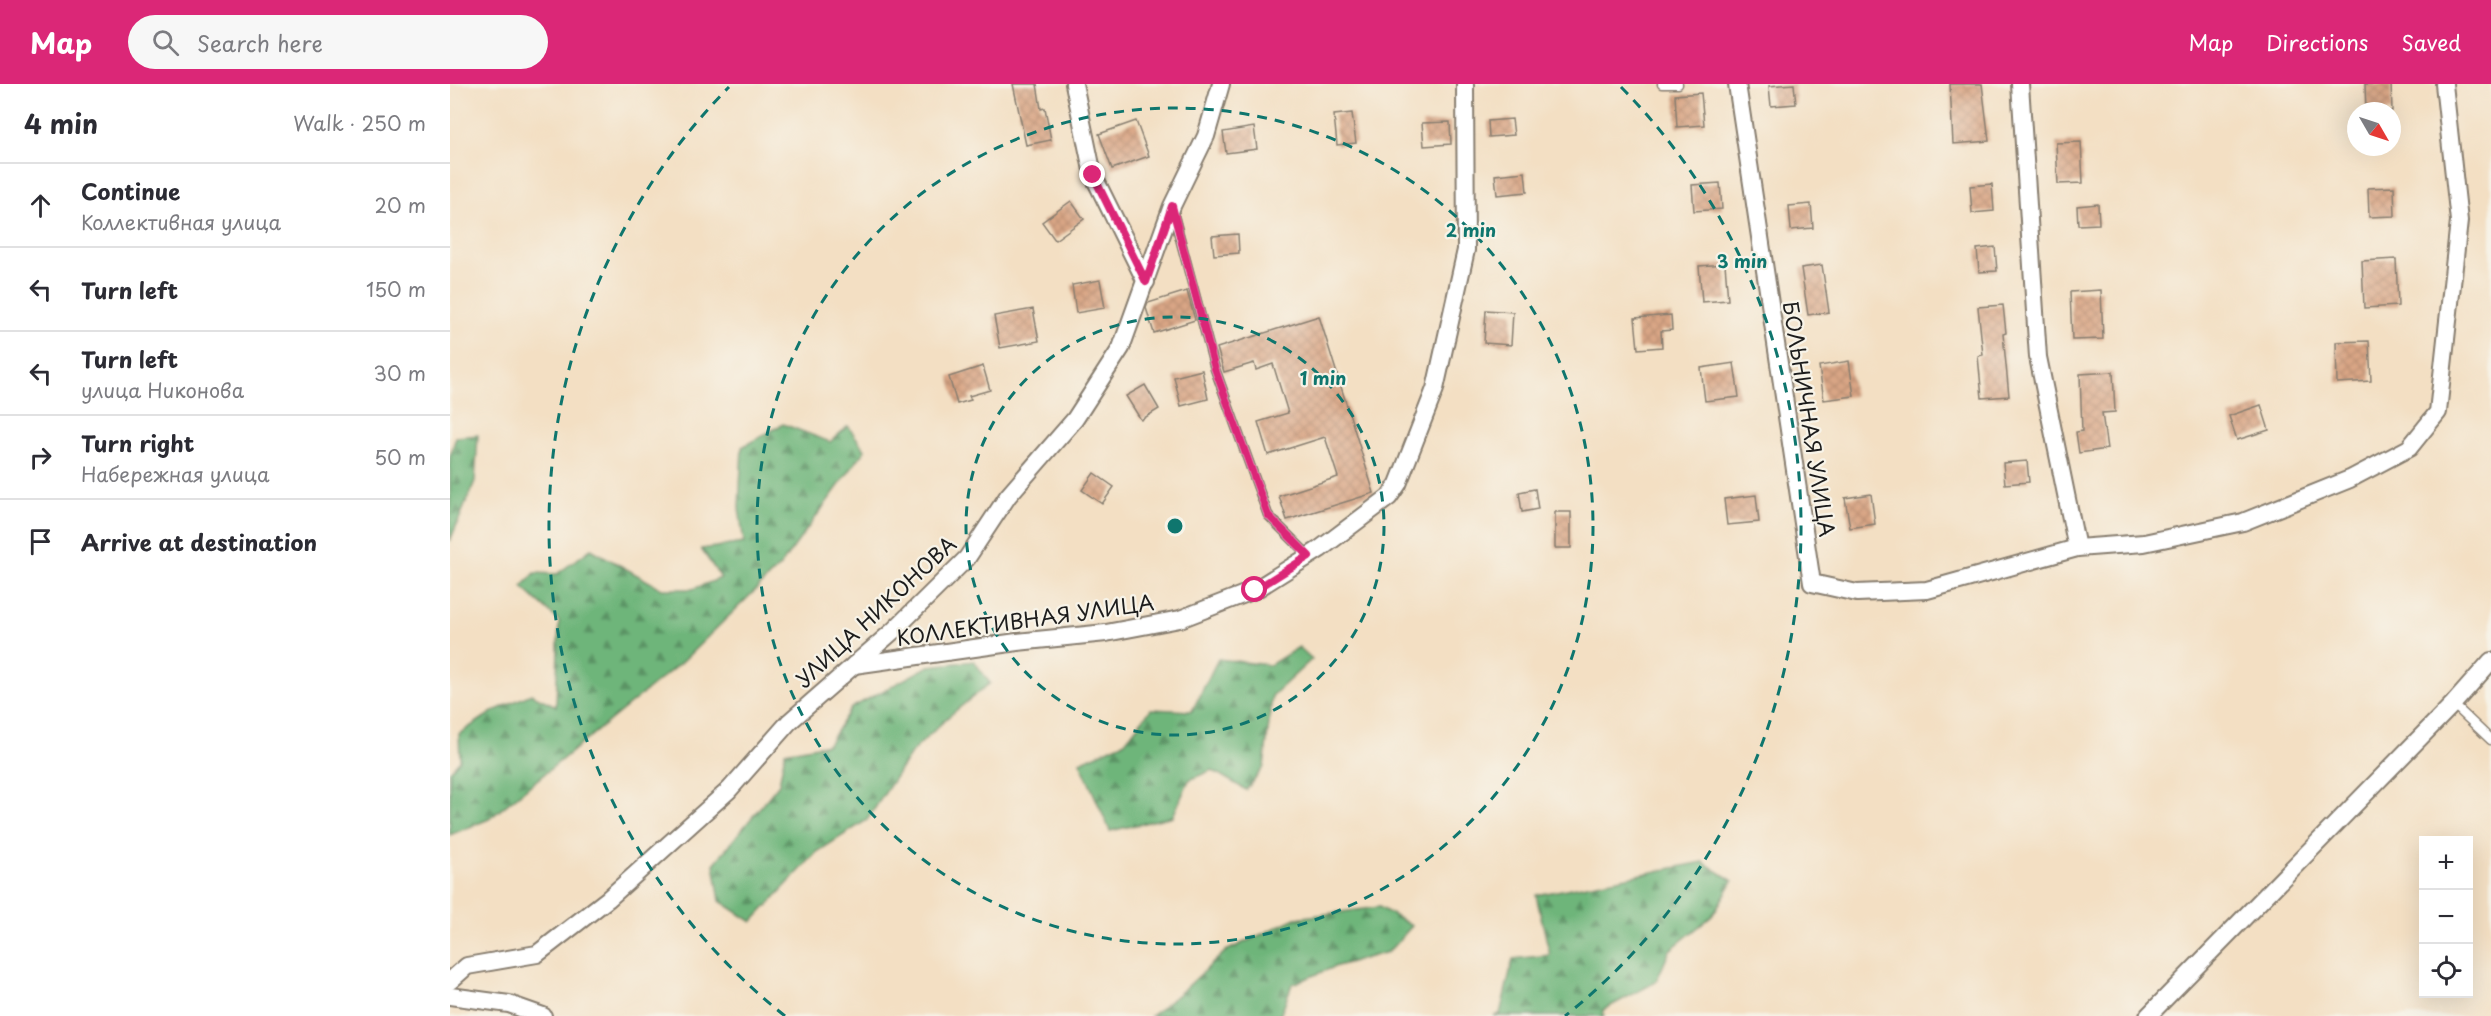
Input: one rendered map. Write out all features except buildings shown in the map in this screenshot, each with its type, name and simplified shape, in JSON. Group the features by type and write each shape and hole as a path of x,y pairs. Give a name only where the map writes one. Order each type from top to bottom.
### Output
{"street":[{"path":"1074,84 1093,175 1146,282"},
{"name":"УЛИЦА НИКОНОВА","path":"450,981 467,966 537,954 608,899 729,790 789,722 892,631 968,558 1008,496 1076,419 1122,348 1172,206 1206,136 1221,84"},
{"name":"КОЛЛЕКТИВНАЯ УЛИЦА","path":"854,665 1017,642 1106,633 1180,619 1255,590 1309,556 1389,497 1398,484 1435,389 1466,250 1465,84"},
{"name":"БОЛЬНИЧНАЯ УЛИЦА","path":"1737,84 1812,583 1857,593 1927,590 2077,548"},
{"path":"2020,84 2038,357 2077,548 2144,543 2243,522 2350,479 2409,448 2431,421 2438,412 2459,221 2444,84"},
{"path":"2148,1016 2453,704 2491,661"},
{"path":"450,996 509,1004 543,1016"}],"lane":[{"path":"1662,84 1678,84"},
{"path":"1172,206 1215,369 1268,515 1309,556"},
{"path":"2453,704 2491,740"}],"green space":[{"path":"783,424 830,442 848,426 865,450 780,566 684,660 489,819 450,835 450,771 460,760 459,734 494,711 531,694 556,706 559,621 522,587 535,573 557,574 591,549 662,589 693,589 721,578 701,549 744,543 739,508 742,447"},
{"path":"478,435 475,481 450,541 450,457 456,437"},
{"path":"1299,647 1312,659 1272,696 1264,767 1246,790 1212,770 1189,780 1173,816 1110,831 1080,762 1125,742 1151,709 1192,711 1218,659 1270,665"},
{"path":"974,661 990,683 948,717 912,752 867,820 817,852 752,922 720,901 714,864 779,784 785,752 828,744 851,708 929,666"},
{"path":"1703,862 1733,881 1712,916 1670,950 1656,982 1603,1010 1604,1016 1494,1016 1500,1014 1513,959 1550,955 1536,895"},
{"path":"1379,907 1412,926 1388,952 1337,966 1292,984 1280,1016 1151,1016 1226,951 1296,918"}],"route":[{"path":"1093,175 1146,282 1172,206 1215,369 1268,515 1309,556 1255,590"}]}
